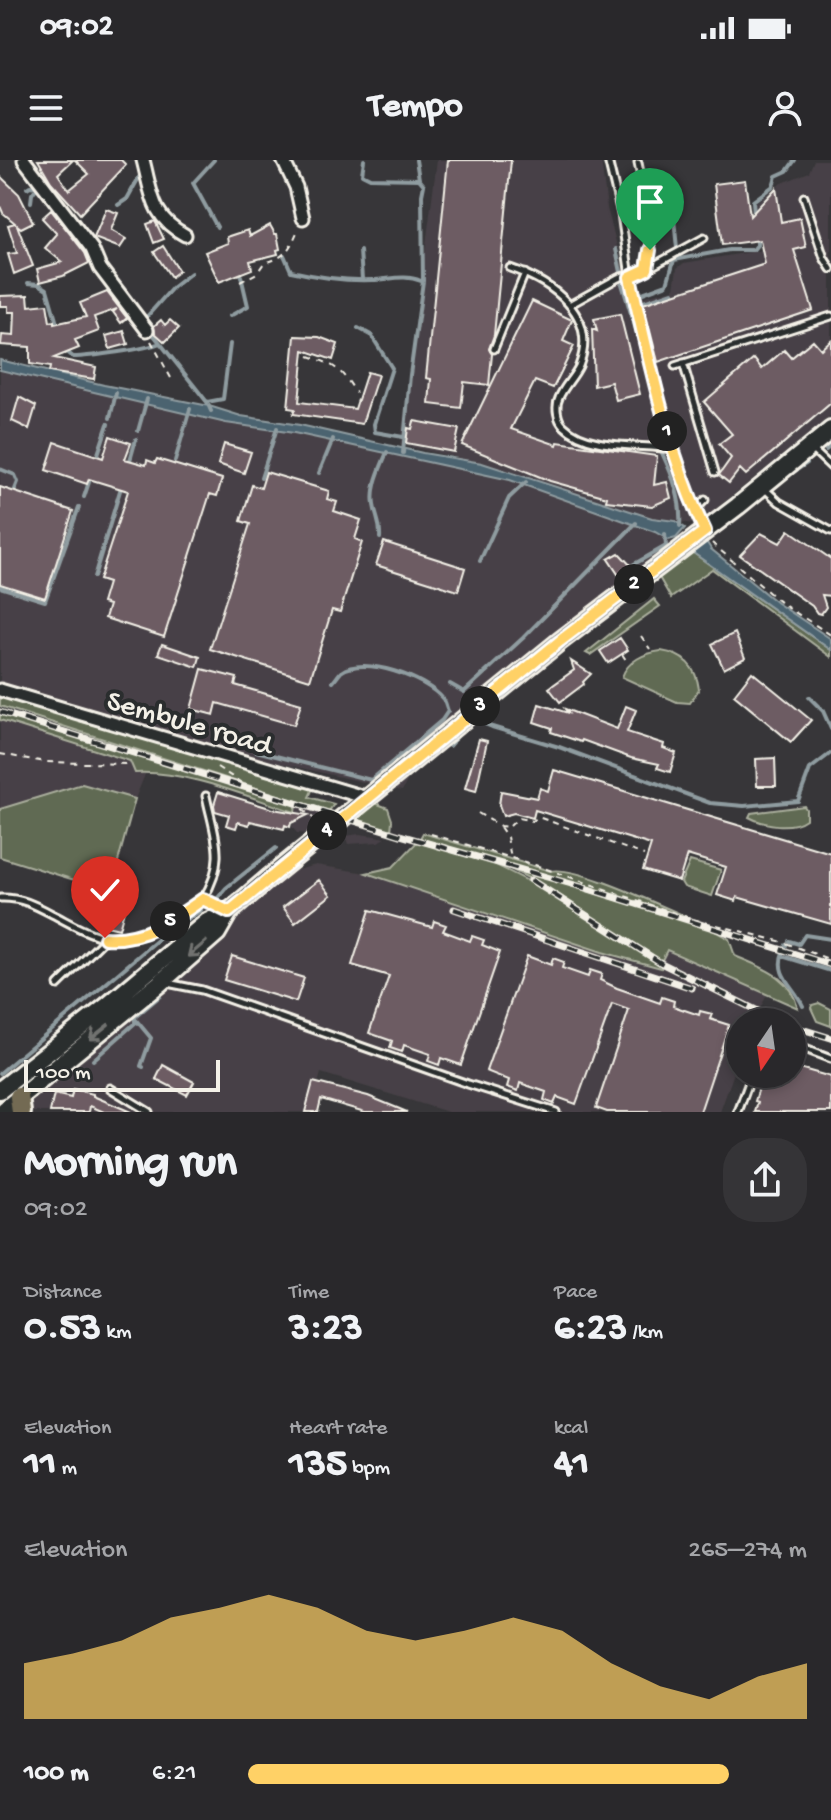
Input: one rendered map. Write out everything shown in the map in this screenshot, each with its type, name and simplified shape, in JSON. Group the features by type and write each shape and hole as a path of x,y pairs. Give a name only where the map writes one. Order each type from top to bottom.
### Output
{"main road":[{"path":"0,1090 207,922 229,912 560,641 831,430"},
{"path":"2,1112 20,1104 217,933 229,912"}],"street":[{"path":"24,160 92,249 100,268 147,330"},
{"path":"143,160 159,216 185,235"},
{"path":"283,160 291,172 303,218"},
{"name":"Sembule road","path":"0,690 367,798"}],"lane":[{"path":"608,160 621,214 624,277 672,449 705,531"},
{"path":"638,163 647,202 650,255 647,269"},
{"path":"804,197 824,258 831,269"},
{"path":"571,304 647,269 704,238"},
{"path":"510,268 551,288 571,304 582,327 583,352 578,368 558,399 557,412 563,426 602,444 672,449"},
{"path":"494,349 525,273"},
{"path":"675,366 831,316"},
{"path":"683,363 715,472"},
{"path":"811,448 831,467"},
{"path":"761,486 779,502 831,531"},
{"path":"695,510 705,500"},
{"path":"0,898 28,902 105,938 133,937 156,929 203,899 214,881 219,857 206,796"},
{"path":"203,899 229,912"},
{"path":"156,929 183,942"},
{"path":"58,985 105,938"},
{"path":"160,983 202,990 556,1112"},
{"path":"806,1049 831,1059"},
{"path":"110,1088 149,1112"},
{"path":"738,1112 747,1088"}],"path":[{"path":"240,282 257,273 264,263 277,260 290,250 303,218"},
{"path":"152,343 171,378"},
{"path":"309,356 333,364 344,374 356,393"},
{"path":"705,531 714,547 782,604 831,635"},
{"path":"641,636 650,649"},
{"path":"622,654 628,663"},
{"path":"0,754 45,762 127,764"},
{"path":"215,766 246,786 293,801 313,818"},
{"path":"478,813 500,826 509,827 518,818 533,821 538,817 644,855"},
{"path":"500,826 507,837 511,858"},
{"path":"431,834 689,918 783,942 831,960"}],"shaded area":[{"path":"437,160 601,160 607,208 644,348 664,442 694,524 652,518 482,463 400,445"},
{"path":"814,160 831,160 831,416 708,515 694,496 669,427 640,305 642,297 674,289 677,268 684,263 763,250 755,203 780,184 809,172"},
{"path":"0,370 226,423 294,433 510,480 655,532 674,544 524,658 452,720 416,763 402,791 266,760 0,685"},
{"path":"0,720 130,761 135,773 146,772 135,799 82,784 0,809"},
{"path":"296,805 329,816 312,834 297,833 292,827"},
{"path":"359,834 386,838 378,842 348,844 346,836"},
{"path":"316,865 366,873 602,952 660,968 667,950 767,995 760,1008 726,1008 726,1088 729,1088 720,1112 448,1112 321,1073 310,1112 3,1112 280,880 297,870"}],"green space":[{"path":"689,550 831,650 831,657 712,569 671,598 657,574"},
{"path":"654,599 660,606 590,655 586,653"},
{"path":"661,651 682,658 695,674 699,689 690,703 677,702 622,677 628,666 637,659"},
{"path":"0,697 314,786 309,797 334,804 329,811 0,706"},
{"path":"0,714 296,805 295,812 195,780 135,773 130,761 0,720"},
{"path":"82,784 135,799 110,891 0,857 0,809"},
{"path":"375,803 388,808 392,820 391,832 336,816"},
{"path":"804,806 806,819 793,824 770,824 749,817 751,813"},
{"path":"423,833 550,871 597,879 685,916 419,840"},
{"path":"417,842 492,863 548,891 661,963 661,968 602,952 366,873 393,867"},
{"path":"690,861 721,870 712,896 684,887 681,882"},
{"path":"500,864 711,929 729,939 735,956 765,969 782,981 789,988 798,1008 667,950 661,962 549,888"},
{"path":"819,1003 831,1009 831,1026 817,1021 811,1008"}],"water":[{"path":"0,360 209,406 241,416 300,425 482,463 652,518 675,521 685,528 676,538 669,540 655,532 510,480 294,433 226,423 0,370"},
{"path":"704,538 711,549 777,603 831,639 831,650 689,550"}],"building":[{"path":"38,160 73,160 58,174 69,190 89,174 75,160 121,160 126,165 80,214 51,182"},
{"path":"448,160 511,160 494,335 489,349 492,354 489,385 464,382 461,408 429,404 431,379 426,378"},
{"path":"0,176 19,194 33,222 21,228 17,225 33,266 14,274 8,254 17,253 8,225 15,223 0,206"},
{"path":"745,180 750,216 776,188 781,222 800,218 806,247 794,250 813,310 658,362 643,304 765,264 760,240 722,245 714,184"},
{"path":"106,209 118,213 111,230 126,239 120,248 94,238"},
{"path":"51,210 85,253 89,263 63,276 40,282 37,269 62,262 45,248 57,234 42,218"},
{"path":"155,221 164,239 154,243 147,224"},
{"path":"270,225 277,234 278,254 250,261 252,269 219,282 205,252 228,243 227,237 248,230 250,236"},
{"path":"163,246 179,271 171,277 154,252"},
{"path":"107,292 127,318 121,323 113,312 117,309 94,317 99,331 75,340 79,348 54,358 96,367 94,379 49,372 50,367 30,364 30,347 1,345 2,335 14,336 15,312 8,312 8,306 0,306 0,296 28,295 29,306 47,304 50,322 54,321 54,324 86,317 80,303"},
{"path":"532,301 572,320 563,341 574,346 553,388 535,381 511,429 557,445 558,442 657,456 654,485 667,482 671,498 652,506 606,501 607,497 550,481 462,445"},
{"path":"620,314 640,394 616,400 611,382 594,386 592,329 597,331 594,319"},
{"path":"161,320 165,325 170,320 179,328 165,342 155,333 154,326"},
{"path":"124,331 128,344 110,349 106,336"},
{"path":"295,336 319,337 338,344 333,360 304,350 299,402 355,409 367,372 378,375 362,424 293,414 295,409 288,408"},
{"path":"813,340 821,349 831,340 831,403 746,475 740,469 729,483 719,475 731,458 719,444 732,434 704,402 754,359 762,369 784,350 791,358"},
{"path":"19,397 36,406 29,429 12,421"},
{"path":"414,421 459,429 454,452 406,443 408,428 412,429"},
{"path":"110,436 131,443 125,459 146,465 147,460 155,463 157,459 222,479 217,496 210,494 164,637 105,618 109,605 102,603 108,583 99,580 128,491 89,479 87,484 46,470 55,442 103,458"},
{"path":"224,444 251,452 244,473 218,464"},
{"path":"266,472 329,491 327,499 337,502 334,511 361,520 355,539 362,542 340,612 332,610 310,680 210,649 250,524 241,521 252,485 261,488"},
{"path":"0,487 73,511 45,598 0,584"},
{"path":"789,530 831,559 831,596 822,595 826,607 821,614 740,555 761,533 780,543"},
{"path":"384,542 465,568 458,591 376,565"},
{"path":"619,553 634,569 622,580 608,559"},
{"path":"735,633 745,658 724,669 712,644"},
{"path":"620,638 628,650 608,663 600,651"},
{"path":"162,644 200,657 197,667 158,654"},
{"path":"571,661 591,674 584,684 560,702 549,688 574,670"},
{"path":"202,669 237,678 235,685 301,704 294,725 217,703 214,715 191,709"},
{"path":"752,672 811,720 791,742 734,695"},
{"path":"539,704 568,713 565,709 617,729 626,706 636,710 627,732 664,744 663,748 676,753 670,772 657,768 659,764 551,732 552,728 534,722"},
{"path":"479,739 487,741 476,791 465,788"},
{"path":"775,758 776,786 757,786 756,759"},
{"path":"554,770 831,853 831,924 737,897 736,901 717,895 726,867 687,855 679,881 643,870 651,845 535,810 533,818 514,813 503,816 499,805 501,791 537,798 540,788 548,791"},
{"path":"218,792 273,809 308,815 291,823 290,827 285,825 284,829 250,821 249,825 238,822 236,828 226,825 229,815 215,811"},
{"path":"319,880 331,895 295,923 283,907"},
{"path":"124,898 127,899 119,929 107,926"},
{"path":"370,910 432,927 434,921 446,925 443,931 470,941 472,936 484,940 482,945 500,952 461,1065 441,1058 439,1065 428,1061 430,1054 404,1045 402,1052 390,1048 392,1041 369,1033 389,976 352,965"},
{"path":"232,956 304,978 296,1002 224,980"},
{"path":"527,956 551,965 553,958 564,962 562,968 588,977 590,970 602,974 600,980 617,988 660,1003 662,997 674,1001 673,1006 699,1015 700,1011 712,1014 710,1019 726,1024 726,1034 700,1112 607,1112 596,1108 629,1010 612,1004 576,1104 557,1097 554,1104 544,1100 546,1092 520,1083 518,1091 507,1087 509,1080 486,1071"},
{"path":"163,1065 194,1082 187,1095 156,1079"},
{"path":"806,1070 831,1077 831,1112 755,1112 758,1102 755,1101 759,1088 806,1088"},
{"path":"313,1082 368,1096 407,1112 365,1112 321,1099 318,1112 305,1112"},
{"path":"73,1089 93,1094 131,1112 104,1112 90,1106 89,1112 50,1112 54,1094 71,1098"}],"waterway":[{"path":"214,160 193,183 217,227"},
{"path":"364,160 362,174 370,178 419,179"},
{"path":"403,453 423,281 424,185 419,179 416,160"},
{"path":"754,214 753,201 773,186 776,176 787,171 795,160"},
{"path":"118,205 127,199 142,172"},
{"path":"31,202 32,194 40,183"},
{"path":"27,188 37,187"},
{"path":"671,191 677,248"},
{"path":"640,294 667,284 674,260 729,250 753,250 757,238"},
{"path":"616,249 621,272"},
{"path":"360,251 362,279"},
{"path":"284,255 291,271 311,275 352,280 403,278 421,281"},
{"path":"143,321 173,287 191,273"},
{"path":"230,316 248,306 241,276"},
{"path":"28,283 47,289 58,327"},
{"path":"622,284 664,436"},
{"path":"122,290 141,314"},
{"path":"641,303 673,292"},
{"path":"358,328 371,335 392,368 374,424 375,432 403,437"},
{"path":"149,329 211,411"},
{"path":"66,351 73,357 81,357 160,343"},
{"path":"207,402 223,399 230,344"},
{"path":"110,418 116,393"},
{"path":"138,431 147,399"},
{"path":"175,461 190,409"},
{"path":"96,460 108,424"},
{"path":"261,478 277,428"},
{"path":"129,464 136,439"},
{"path":"319,473 333,439"},
{"path":"826,450 831,446"},
{"path":"380,538 374,491 387,452"},
{"path":"662,453 676,488 680,526"},
{"path":"786,477 807,463"},
{"path":"0,469 15,475 18,482 14,492"},
{"path":"84,497 91,476"},
{"path":"480,561 509,498 526,482"},
{"path":"94,577 122,484"},
{"path":"0,587 45,601 79,507"},
{"path":"450,684 464,692 523,638 636,523"},
{"path":"629,567 666,546 665,534"},
{"path":"256,751 371,780 442,720 448,711 444,700 435,691 394,671 351,667 341,672 333,682"},
{"path":"491,707 505,696"},
{"path":"809,697 823,711 831,729"},
{"path":"478,718 475,720 492,727 559,747 710,803 744,806 798,801 810,769 831,753"},
{"path":"449,746 461,732"},
{"path":"217,899 226,888 276,848"},
{"path":"177,926 201,910"},
{"path":"789,941 799,944 805,935 831,939"},
{"path":"0,1073 161,937"},
{"path":"783,952 783,974 803,1006"},
{"path":"782,956 831,971"},
{"path":"93,1060 135,1023 135,1017 160,996 158,991"},
{"path":"136,1020 151,1038 143,1067"},
{"path":"43,1089 64,1072"}],"railway":[{"path":"0,712 831,965"},
{"path":"531,880 661,963 752,1008"},
{"path":"454,909 692,988"},
{"path":"806,1030 831,1038"}],"route":[{"path":"105,938 133,937 156,929 203,899 229,912 560,641 705,531 673,453 630,277 647,269 650,250"}]}
